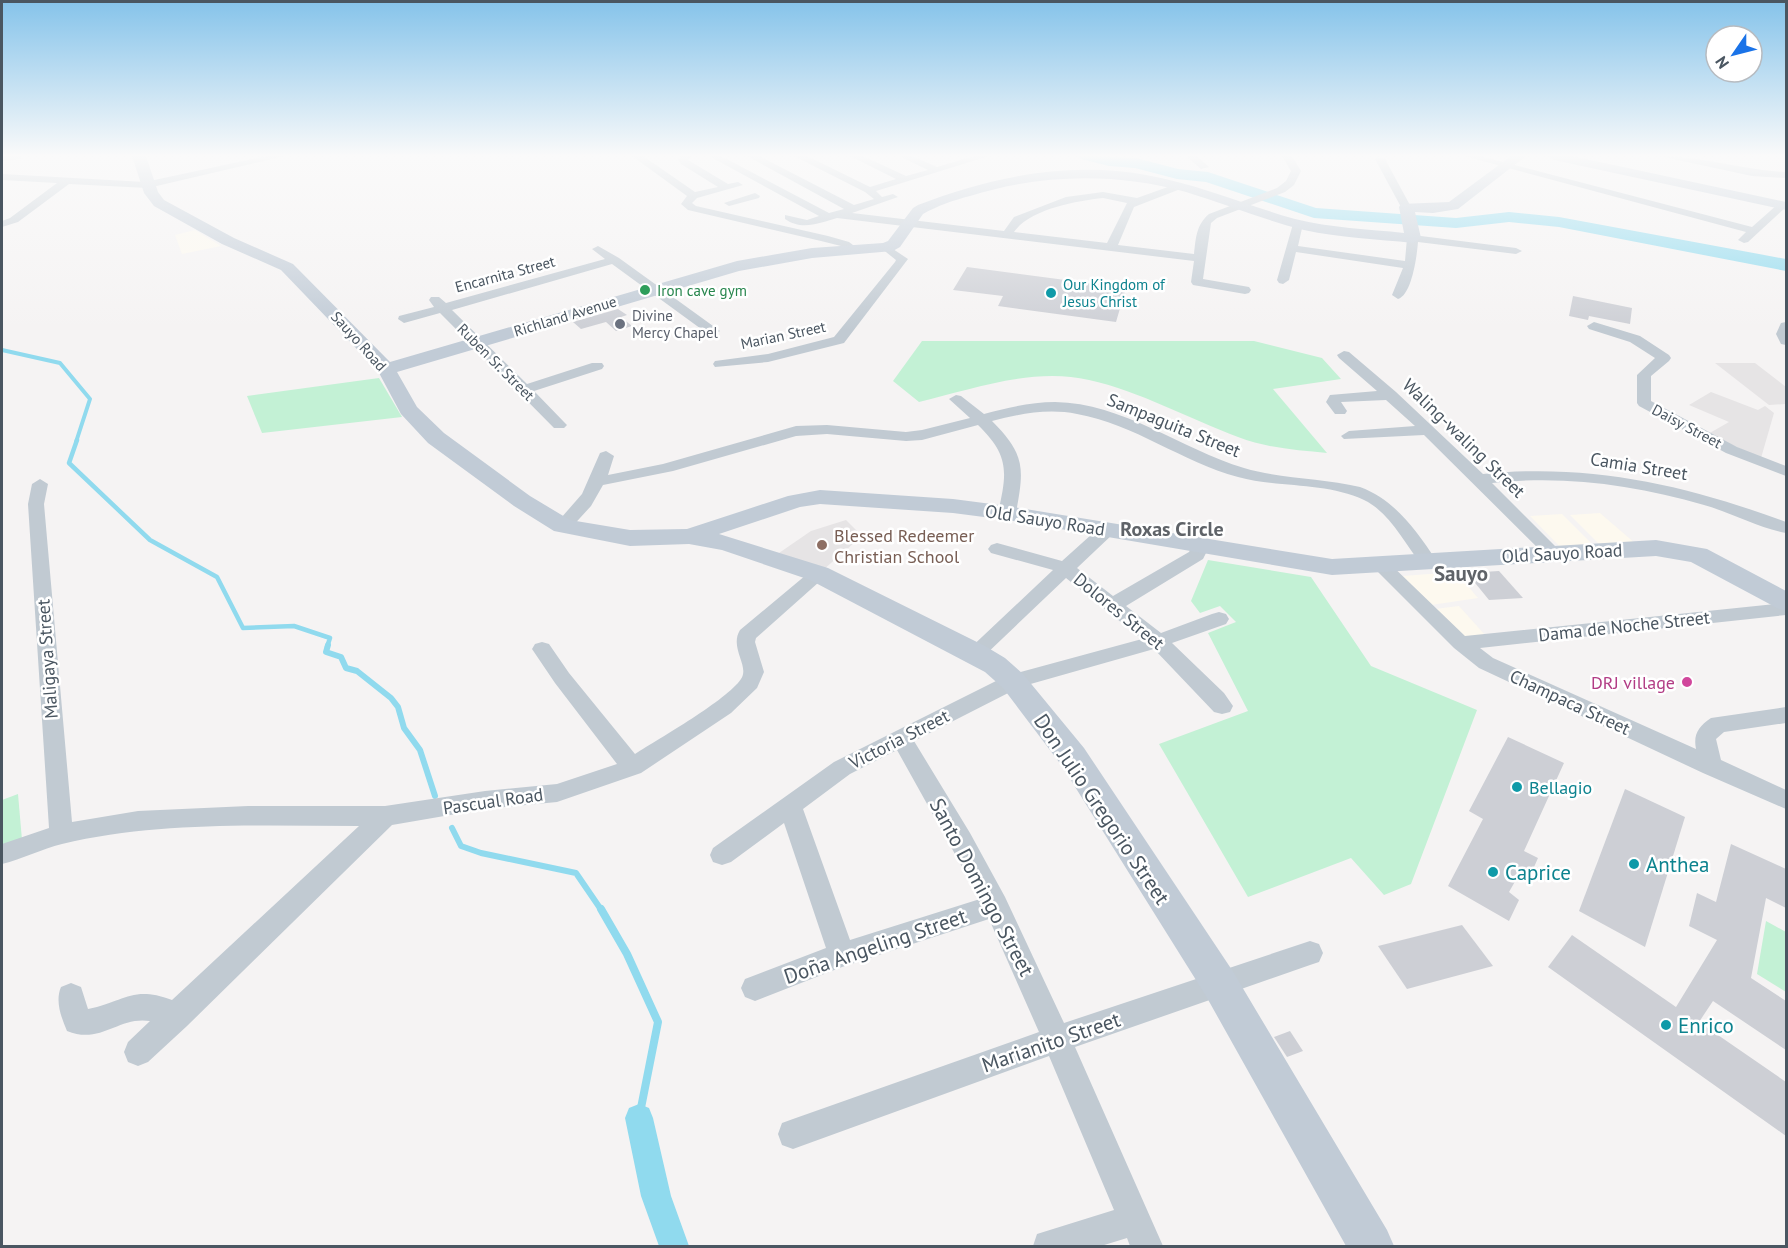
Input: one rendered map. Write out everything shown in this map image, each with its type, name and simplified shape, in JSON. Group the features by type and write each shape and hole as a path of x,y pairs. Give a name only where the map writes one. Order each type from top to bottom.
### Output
{"street":[{"path":"2,224 22,214"},
{"name":"Sauyo Road","path":"179,214 228,241 287,267 386,369 408,410 436,438 514,496 562,526 630,538 689,536"},
{"path":"719,214 824,238 845,244 855,251"},
{"path":"781,214 796,222 835,214"},
{"path":"820,214 825,217 909,223 1201,258"},
{"path":"887,248 894,244 916,214"},
{"path":"1007,235 1018,219 1030,214"},
{"path":"1111,247 1125,214"},
{"path":"1218,214 1206,222 1203,230 1197,282 1245,291"},
{"path":"1267,214 1298,224 1516,251"},
{"path":"1398,295 1410,265 1413,238 1409,216 1415,214"},
{"path":"1689,214 1754,231"},
{"path":"1743,241 1774,214"},
{"path":"1283,280 1298,224"},
{"name":"Richland Avenue","path":"386,369 655,289 762,261 812,253 887,248"},
{"name":"Marian Street","path":"720,364 768,358 839,340 900,264 902,260 899,256 887,248"},
{"path":"1292,248 1410,265"},
{"path":"598,249 713,331"},
{"name":"Encarnita Street","path":"404,319 438,303 615,260"},
{"name":"Ruben Sr. Street","path":"438,303 559,425"},
{"name":"Daisy Street","path":"1594,326 1635,339 1664,358 1644,375 1644,403 1730,450 1786,471"},
{"path":"1786,326 1783,334 1786,341"},
{"name":"Waling-waling Street","path":"1344,355 1428,429 1554,554"},
{"path":"524,390 597,366"},
{"path":"1340,411 1334,402 1335,398 1391,395"},
{"path":"956,399 981,420 1009,450 1014,478 1007,513"},
{"name":"Sampaguita Street","path":"599,481 636,477 799,430 909,436 935,432 1025,407 1049,406 1077,410 1143,429 1236,471 1254,476 1360,492 1381,502 1427,560"},
{"path":"1349,436 1428,429"},
{"path":"562,526 585,503 599,481 606,456"},
{"name":"Camia Street","path":"1480,479 1546,475 1616,480 1702,497 1786,528"},
{"name":"Maligaya Street","path":"40,484 36,504 61,834"},
{"name":"Old Sauyo Road","path":"689,536 795,501 820,497 953,506 1007,513 1332,567 1656,548 1679,550 1698,555 1721,566 1786,602"},
{"path":"975,653 1108,529"},
{"name":"Don Julio Gregorio Street","path":"689,536 727,543 819,574 975,653 995,665 1013,681 1073,757 1219,983 1371,1246"},
{"path":"1114,604 1197,555 1201,545"},
{"name":"Dolores Street","path":"997,549 1065,568 1114,604 1158,641 1222,706"},
{"name":"Champaca Street","path":"1380,564 1474,655 1498,670 1786,800"},
{"name":"Pascual Road","path":"2,854 61,834 138,821 316,815 385,816 485,800 557,793 591,783 633,767 723,707 750,683 754,672 746,642 747,635 819,574"},
{"name":"Dama de Noche Street","path":"1461,643 1786,609"},
{"name":"Victoria Street","path":"722,855 842,768 1013,681 1158,641 1219,619"},
{"path":"542,649 562,678 633,767"},
{"path":"1711,767 1705,739 1708,730 1719,724 1786,715"},
{"name":"Santo Domingo Street","path":"900,737 975,864 996,905 1058,1039 1140,1233"},
{"path":"790,805 842,955"},
{"path":"138,1052 385,816"},
{"name":"Doña Angeling Street","path":"754,988 842,955 996,905"},
{"name":"Marianito Street","path":"793,1134 1058,1039 1310,953"},
{"path":"71,996 77,1021 81,1023 101,1019 133,1006 162,1008 177,1016"},
{"path":"1049,1246 1140,1233"}],"shaded area":[{"path":"195,230 221,246 182,254 175,235"},
{"path":"1715,363 1755,363 1786,387 1786,404 1769,405"},
{"path":"1711,392 1758,410 1765,406 1774,413 1761,458 1708,434 1729,422 1689,405"},
{"path":"1600,513 1636,544 1601,546 1570,515"},
{"path":"1562,514 1594,546 1560,547 1530,516"},
{"name":"Blessed Redeemer Christian School","path":"846,520 862,536 823,570 779,553 811,531"},
{"path":"1456,572 1478,598 1431,605 1403,576"},
{"path":"1459,606 1486,636 1464,638 1435,609"}],"green space":[{"path":"922,341 1254,341 1322,358 1341,379 1273,389 1327,453 1282,448 1249,441 1127,391 1089,380 1068,377 1046,376 1003,381 919,402 893,381"},
{"path":"379,378 402,417 262,433 247,396"},
{"path":"1208,560 1311,577 1371,666 1477,710 1411,884 1384,895 1351,858 1248,897 1159,744 1248,711 1208,633 1236,622 1220,606 1200,613 1191,601"},
{"path":"18,794 22,840 2,848 2,800"},
{"path":"1766,921 1786,932 1786,992 1757,974"}],"building":[{"name":"Our Kingdom of Jesus Christ","path":"967,267 1126,288 1116,322 998,306 1003,296 953,290"},
{"path":"1573,296 1632,308 1630,324 1589,316 1588,320 1569,316"},
{"path":"618,309 627,315 621,317 632,326 616,331 606,322 581,329 573,322"},
{"path":"1499,571 1523,598 1489,600 1467,573"},
{"path":"1508,737 1564,763 1524,851 1538,858 1527,883 1517,878 1509,892 1519,900 1509,921 1448,886 1483,819 1469,811"},
{"name":"Anthea","path":"1625,789 1685,817 1645,947 1579,911"},
{"path":"1731,844 1786,869 1786,908 1766,898 1751,978 1786,1001 1786,1050 1713,1001 1699,1022 1786,1082 1786,1136 1548,967 1572,935 1676,1007 1717,940 1689,926 1697,893 1716,902"},
{"path":"1462,925 1493,966 1407,989 1378,946"},
{"path":"1290,1031 1303,1051 1287,1057 1274,1037"}],"waterway":[{"path":"1332,214 1456,223 1509,217 1559,222 1786,265"},
{"path":"2,350 60,363 90,399 76,442"},
{"path":"77,440 69,463 150,540 217,577 243,628 294,626 330,638 327,647"},
{"path":"328,645 326,652 341,657 346,668 357,671 391,698 398,707 404,728 420,750 435,796"},
{"path":"452,828 461,846 481,853 576,873 602,911"},
{"path":"601,909 627,954 658,1022 639,1118"},
{"path":"639,1118 656,1196 674,1246"}],"place":[{"name":"Iron cave gym","path":"645,290"},
{"name":"Our Kingdom of Jesus Christ","path":"1051,293"},
{"name":"Divine Mercy Chapel","path":"620,324"},
{"name":"Blessed Redeemer Christian School","path":"822,545"},
{"name":"DRJ village","path":"1687,682"},
{"name":"Bellagio","path":"1517,787"},
{"name":"Anthea","path":"1634,864"},
{"name":"Caprice","path":"1493,872"},
{"name":"Enrico","path":"1666,1025"}],"district":[{"name":"Roxas Circle","path":"1172,529"},
{"name":"Sauyo","path":"1461,573"}]}
